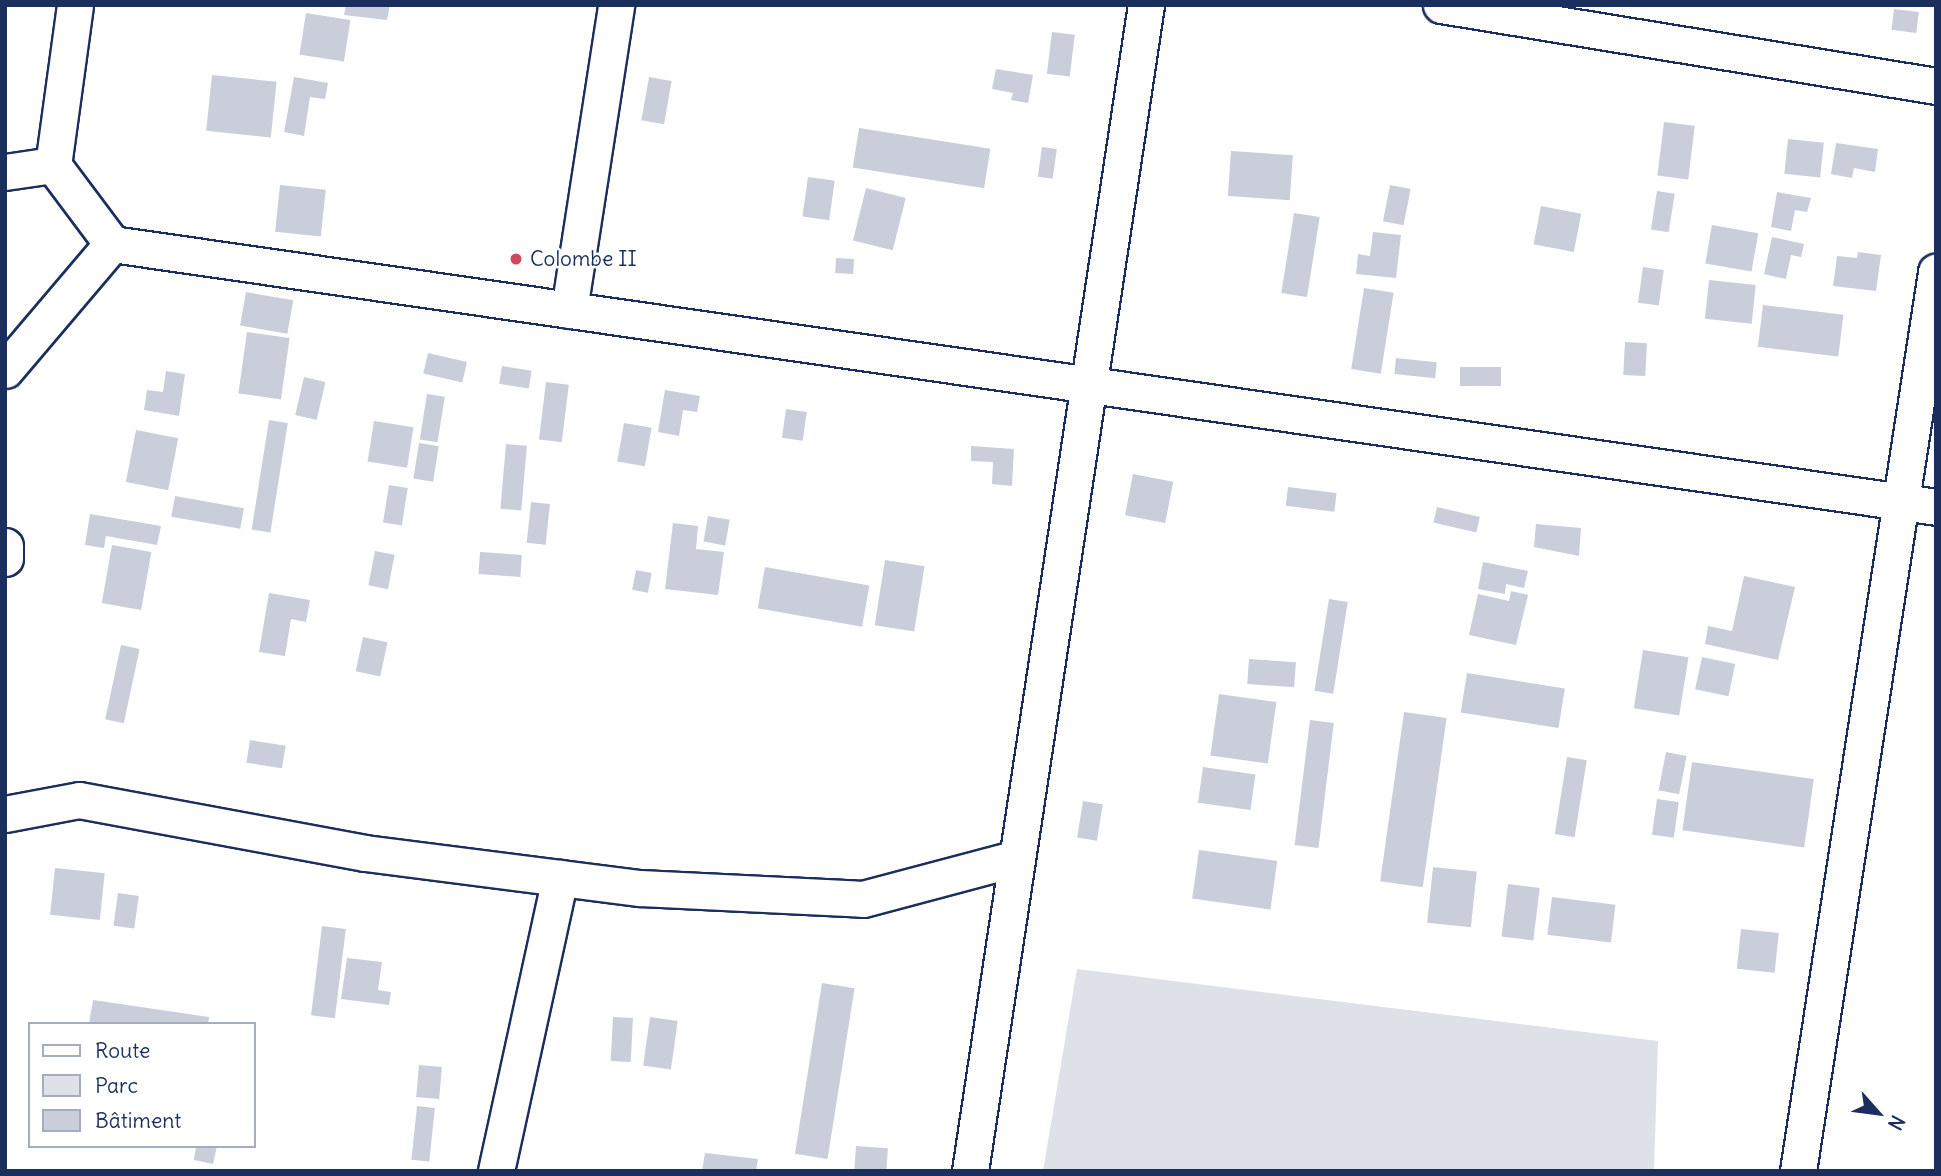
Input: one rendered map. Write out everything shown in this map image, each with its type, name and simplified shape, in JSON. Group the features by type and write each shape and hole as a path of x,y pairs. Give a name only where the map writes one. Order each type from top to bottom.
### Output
{"street":[{"path":"75,5 53,165 112,244 1936,507"},
{"path":"569,310 616,5"},
{"path":"970,1171 1146,5"},
{"path":"1441,5 1936,86"},
{"path":"5,172 53,165"},
{"path":"5,370 112,244"},
{"path":"1798,1171 1936,272"},
{"path":"5,546 5,558"},
{"path":"5,814 79,800 365,853 560,878 640,888 863,899 1017,858"},
{"path":"496,1171 560,878"}],"green space":[{"path":"1077,969 1658,1041 1654,1171 1043,1171"}],"building":[{"path":"346,5 390,5 387,20 344,15"},
{"path":"1894,9 1919,12 1916,33 1891,30"},
{"path":"306,13 350,20 344,62 299,54"},
{"path":"1052,32 1075,35 1070,76 1047,74"},
{"path":"996,69 1033,75 1028,103 1011,100 1013,93 992,89"},
{"path":"212,75 277,82 271,137 206,131"},
{"path":"294,77 328,83 325,99 310,97 304,136 284,132"},
{"path":"649,77 672,81 664,124 641,120"},
{"path":"1664,122 1695,126 1688,179 1657,176"},
{"path":"859,128 990,149 984,188 853,168"},
{"path":"1788,139 1824,143 1820,178 1784,174"},
{"path":"1836,143 1878,149 1875,172 1854,168 1852,178 1831,174"},
{"path":"1042,147 1057,149 1053,179 1038,177"},
{"path":"1231,151 1293,155 1290,200 1228,196"},
{"path":"808,177 835,181 829,220 802,217"},
{"path":"280,185 326,190 321,237 275,232"},
{"path":"1390,185 1411,189 1404,225 1383,221"},
{"path":"866,188 906,198 893,250 853,240"},
{"path":"1657,191 1675,194 1669,232 1651,230"},
{"path":"1777,192 1811,198 1807,212 1795,210 1791,231 1771,227"},
{"path":"1541,206 1581,214 1574,252 1534,244"},
{"path":"1294,213 1320,217 1307,297 1281,293"},
{"path":"1712,225 1758,233 1752,272 1705,263"},
{"path":"1373,232 1401,235 1396,278 1356,274 1358,254 1370,256"},
{"path":"1772,237 1804,244 1801,257 1791,255 1786,279 1764,274"},
{"path":"1858,252 1881,255 1876,291 1833,286 1837,256 1857,258"},
{"path":"836,258 854,259 853,274 835,273"},
{"path":"1643,267 1664,270 1659,306 1638,303"},
{"path":"1709,280 1756,285 1752,324 1705,319"},
{"path":"1364,288 1394,293 1381,374 1351,369"},
{"path":"246,292 293,300 287,334 240,325"},
{"path":"1763,305 1843,315 1838,357 1758,347"},
{"path":"247,332 290,338 281,399 238,393"},
{"path":"1625,342 1647,343 1645,376 1623,375"},
{"path":"428,353 467,362 462,382 423,373"},
{"path":"1396,358 1437,362 1435,378 1394,374"},
{"path":"502,366 532,371 529,388 499,384"},
{"path":"1460,367 1501,367 1501,386 1460,386"},
{"path":"166,371 185,374 179,416 144,410 147,390 163,392"},
{"path":"304,377 325,382 317,420 295,415"},
{"path":"546,382 569,385 562,442 539,440"},
{"path":"665,390 700,396 697,412 683,410 679,436 658,432"},
{"path":"427,394 445,397 438,442 420,439"},
{"path":"786,409 807,412 803,441 782,438"},
{"path":"269,420 288,423 270,533 252,530"},
{"path":"374,421 414,427 407,468 368,461"},
{"path":"624,423 652,428 645,466 617,461"},
{"path":"136,430 178,438 168,490 126,482"},
{"path":"419,443 439,446 433,482 413,479"},
{"path":"506,444 527,446 521,511 500,509"},
{"path":"971,446 1014,449 1012,486 992,484 993,462 971,461"},
{"path":"1133,474 1173,482 1165,523 1125,515"},
{"path":"389,485 408,488 402,526 383,523"},
{"path":"1288,487 1337,493 1334,512 1286,506"},
{"path":"175,496 244,508 240,529 171,517"},
{"path":"531,502 550,504 546,545 527,543"},
{"path":"1437,507 1480,517 1476,532 1433,523"},
{"path":"90,514 161,526 157,545 106,536 104,548 85,545"},
{"path":"708,516 730,520 725,545 703,542"},
{"path":"673,523 698,526 696,549 724,552 718,595 665,589"},
{"path":"1536,524 1581,528 1579,556 1534,547"},
{"path":"112,545 151,552 141,610 102,603"},
{"path":"375,551 395,555 388,589 368,585"},
{"path":"480,552 522,555 520,577 478,574"},
{"path":"885,560 925,566 914,631 875,625"},
{"path":"1483,562 1528,571 1524,588 1506,584 1505,594 1478,589"},
{"path":"765,567 869,585 862,627 758,608"},
{"path":"636,570 652,573 648,593 632,590"},
{"path":"1744,576 1795,587 1778,660 1705,644 1708,626 1732,631"},
{"path":"1511,591 1528,595 1516,645 1469,635 1478,594 1509,601"},
{"path":"269,593 310,600 306,622 291,619 285,656 259,652"},
{"path":"1329,599 1348,602 1333,694 1314,691"},
{"path":"363,637 387,642 380,676 356,671"},
{"path":"121,645 140,649 124,723 105,719"},
{"path":"1643,650 1688,657 1679,715 1634,708"},
{"path":"1702,657 1735,664 1728,696 1695,689"},
{"path":"1249,659 1296,662 1294,687 1247,684"},
{"path":"1467,673 1565,688 1559,728 1461,713"},
{"path":"1219,694 1276,702 1268,763 1210,755"},
{"path":"1404,712 1447,718 1423,887 1380,881"},
{"path":"1310,720 1334,723 1318,848 1295,845"},
{"path":"250,740 286,746 282,768 246,763"},
{"path":"1666,752 1687,756 1679,794 1659,790"},
{"path":"1567,757 1587,760 1575,837 1555,834"},
{"path":"1692,762 1814,779 1804,847 1682,830"},
{"path":"1203,767 1255,774 1250,810 1198,803"},
{"path":"1657,799 1679,802 1674,838 1652,835"},
{"path":"1083,801 1103,804 1097,841 1077,838"},
{"path":"1199,850 1277,861 1270,910 1192,899"},
{"path":"1433,867 1477,872 1471,927 1427,923"},
{"path":"55,868 105,873 100,920 50,915"},
{"path":"1508,884 1540,888 1533,941 1502,937"},
{"path":"118,893 139,896 134,929 113,926"},
{"path":"1552,897 1616,905 1611,943 1547,935"},
{"path":"322,926 346,929 335,1018 311,1015"},
{"path":"1741,929 1779,933 1775,973 1737,969"},
{"path":"347,958 382,962 378,990 391,992 389,1005 341,999"},
{"path":"822,983 855,988 828,1159 795,1154"},
{"path":"93,1000 209,1017 208,1022 89,1022"},
{"path":"613,1017 633,1018 631,1062 611,1061"},
{"path":"650,1017 678,1021 671,1069 643,1066"},
{"path":"419,1065 442,1067 439,1099 416,1097"},
{"path":"417,1106 435,1108 429,1162 411,1160"},
{"path":"856,1146 888,1148 886,1171 854,1171"},
{"path":"196,1148 217,1148 213,1164 194,1160"},
{"path":"705,1153 758,1159 756,1171 702,1171"}],"place":[{"name":"Colombe II","path":"516,259"}]}
